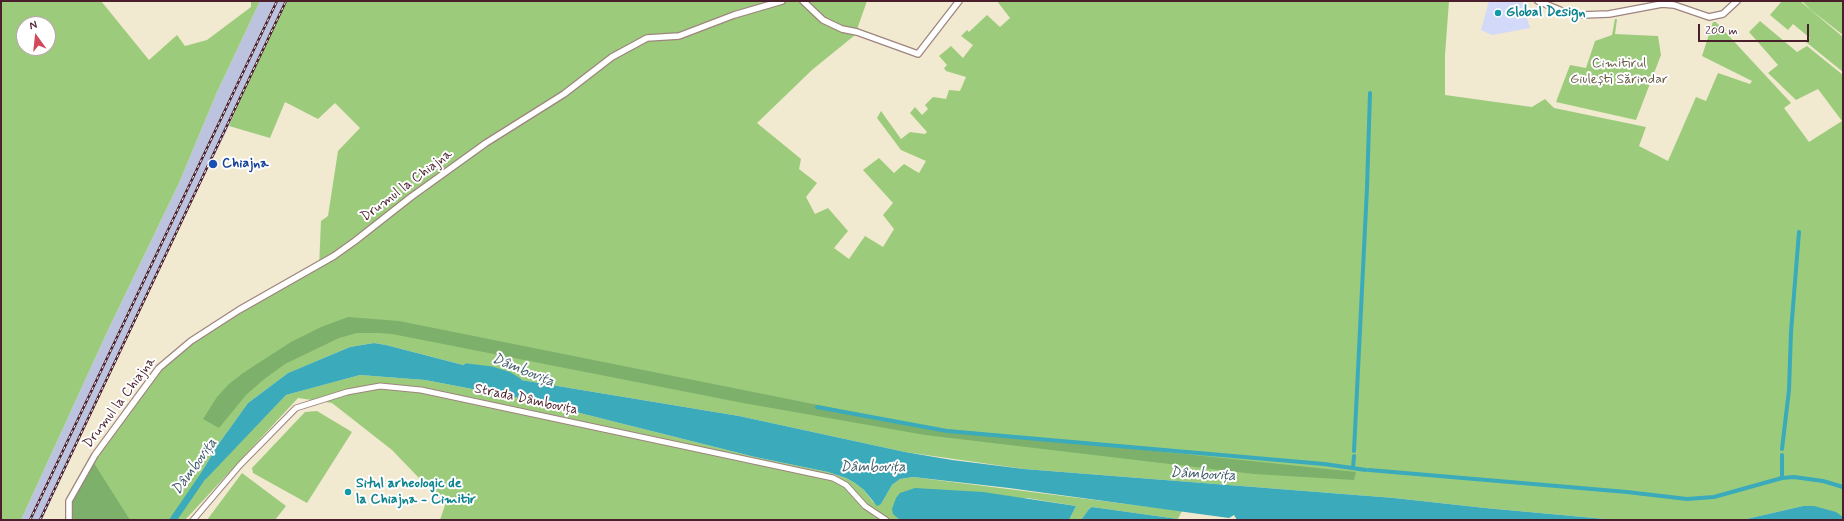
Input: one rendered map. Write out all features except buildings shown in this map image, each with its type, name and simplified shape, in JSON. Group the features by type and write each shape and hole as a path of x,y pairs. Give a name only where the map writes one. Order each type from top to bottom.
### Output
{"main road":[{"name":"Drumul la Chiajna","path":"70,520 69,501 92,460 159,368 186,345 239,310 334,256 356,241 410,197 486,143 564,94 612,56 646,38 663,38 687,34 734,15 782,1"},
{"path":"803,1 823,20 842,29 869,36 918,54 959,1"},
{"path":"1538,1 1562,11 1582,15 1609,14 1662,4 1674,5 1709,17 1723,14 1737,1"}],"street":[{"name":"Strada Dâmbovița","path":"193,520 240,465 296,408 347,392 380,386 421,390 822,475 833,478 846,485 865,506 886,520"}],"shaded area":[{"path":"260,1 285,1 248,79 229,126 147,293 42,520 21,520 108,330 179,183 217,92"},
{"path":"1489,1 1522,1 1530,28 1492,35 1481,30"}],"green space":[{"path":"1,1 101,1 149,60 177,35 185,46 207,40 251,7 251,1 260,1 217,92 179,183 108,330 21,520 1,520"},
{"path":"285,1 867,1 855,35 812,70 757,123 801,159 799,169 817,183 806,197 815,214 828,208 848,231 834,248 849,259 865,236 883,247 894,229 883,215 893,203 863,170 879,158 894,173 904,164 919,173 926,161 901,150 877,118 881,111 901,139 910,132 925,134 927,132 910,113 915,107 922,115 928,109 925,105 933,97 946,99 949,90 960,91 966,77 946,71 944,68 947,65 939,56 951,46 963,58 973,45 961,36 967,30 969,32 987,15 1000,27 1010,18 997,1 1449,1 1445,55 1445,95 1532,107 1545,99 1554,108 1646,127 1639,146 1668,161 1696,97 1706,101 1718,73 1750,84 1752,81 1702,56 1713,22 1716,22 1791,103 1784,108 1809,142 1842,121 1818,89 1796,100 1768,73 1778,65 1749,32 1760,21 1797,52 1807,46 1843,75 1843,517 1836,513 1803,506 1742,520 1616,520 1394,498 1024,469 905,452 739,416 521,380 374,343 350,347 288,373 248,403 217,446 200,475 206,478 286,395 360,375 425,380 520,398 755,457 828,472 846,478 855,483 864,490 873,502 881,504 892,485 900,479 913,477 1182,511 1178,519 1092,507 1081,520 1069,520 1076,506 1027,498 897,517 900,520 440,520 445,505 392,450 332,403 298,398 185,520 72,520 69,501 79,476 92,454 162,369 194,342 250,306 319,268 321,221 328,216 338,151 360,128 335,103 318,119 285,102 270,138 229,126 248,79"},
{"path":"1782,1 1800,1 1843,37 1843,72 1806,42 1810,38 1793,24 1788,30 1770,15"},
{"path":"1802,1 1843,1 1843,35 1811,10"},
{"name":"Cimitirul Giulești Sărindar","path":"1615,19 1617,19 1615,34 1658,36 1661,55 1636,120 1556,102 1570,65 1586,68 1595,41 1612,35"},
{"path":"348,317 399,321 928,427 1356,472 1354,480 1254,474 925,435 743,403 392,334 379,333 357,333 339,338 285,364 246,395 219,428 203,419 217,397 229,384 243,373 291,342 321,327"},
{"path":"317,411 352,432 307,503 253,473 252,468 305,412"},
{"path":"92,460 130,520 72,520 69,501"},
{"path":"242,473 286,506 275,520 207,520"}],"water":[{"name":"Dâmbovița","path":"374,343 521,380 739,416 905,452 952,460 1024,469 1394,498 1616,520 1237,520 1234,515 1229,518 1009,488 913,477 900,479 892,485 881,504 877,506 864,490 855,483 846,478 828,472 755,457 520,398 425,380 360,375 286,395 206,479 200,475 217,446 248,403 288,373 350,347"},
{"path":"915,488 983,492 1076,506 1069,520 900,520 893,514 892,509 896,498 900,493"},
{"path":"1803,506 1814,506 1836,512 1843,517 1843,520 1742,520"},
{"path":"1092,507 1178,519 1179,520 1081,520"}],"waterway":[{"path":"1354,451 1367,188 1370,93"},
{"path":"1782,449 1789,390 1791,332 1799,232"},
{"name":"Dâmbovița","path":"467,367 492,370 508,375 518,381"},
{"path":"817,407 947,431 1324,464 1366,470"},
{"path":"1782,455 1782,478"},
{"path":"1353,468 1354,456"},
{"name":"Dâmbovița","path":"173,520 208,469"},
{"path":"1369,470 1627,492 1687,499 1714,497 1782,478 1794,477 1823,481 1843,487"}],"railway":[{"path":"30,520 277,1"},
{"path":"40,520 286,1"}],"place":[{"name":"Global Design","path":"1498,13"},
{"name":"Chiajna","path":"213,164"},
{"name":"Situl arheologic de la Chiajna - Cimitir","path":"348,492"}]}
